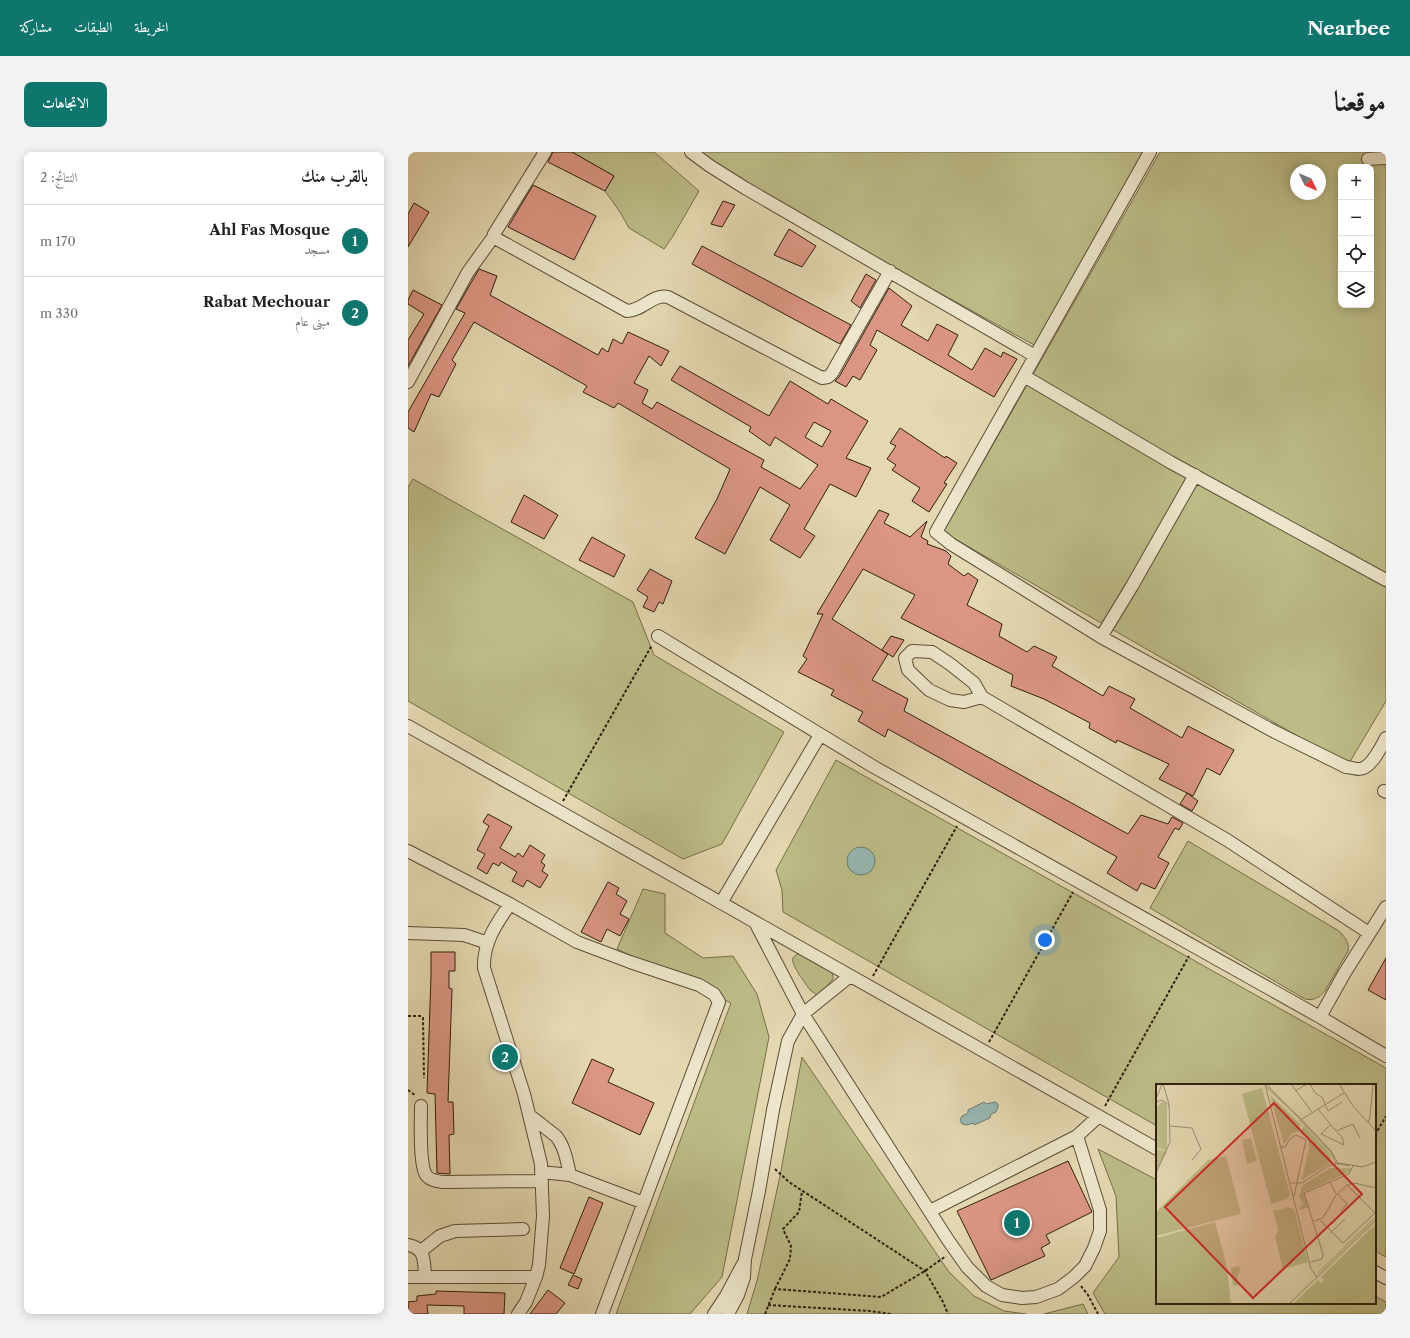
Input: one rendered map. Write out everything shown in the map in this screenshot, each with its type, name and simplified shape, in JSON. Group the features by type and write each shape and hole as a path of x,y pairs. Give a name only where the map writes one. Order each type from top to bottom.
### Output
{"street":[{"path":"408,382 468,272 494,236 545,152"},
{"path":"691,152 745,188 1035,356"},
{"path":"1150,152 936,532 951,544 1100,637 1275,732 1346,766 1359,770 1366,768 1386,738"},
{"path":"1368,159 1386,158"},
{"path":"494,236 497,240 627,311 634,310 660,297 668,297 822,378 828,377 832,373 890,271"},
{"path":"1024,376 1195,475 1386,580"},
{"path":"1100,637 1132,586 1195,475"},
{"path":"658,636 820,735 962,817 1320,1017 1386,1056"},
{"path":"982,697 964,702 950,700 929,690 908,670 905,658 912,651 932,652 974,683 982,697 1227,840 1369,933"},
{"path":"408,726 1156,1148"},
{"path":"721,903 820,735"},
{"path":"408,851 510,904 578,942 630,962 699,985 710,990 718,998 719,1002 712,1023 683,1096 602,1314"},
{"path":"510,904 492,931 484,959 485,973 512,1053 541,1164 543,1216 539,1264 536,1277 526,1302 518,1314"},
{"path":"1320,1017 1369,933 1386,907"},
{"path":"755,922 803,1014 955,1249 967,1267 986,1286 1002,1295 1022,1298 1036,1297 1058,1289 1074,1277 1085,1266 1094,1248 1100,1231 1100,1210 1078,1136"},
{"path":"408,933 464,935 488,942"},
{"path":"728,1314 742,1288 745,1259 759,1191 773,1110 788,1041 803,1014 850,976"},
{"path":"421,1106 422,1159 425,1174 429,1178 443,1182 570,1175 644,1203"},
{"path":"529,1115 560,1140 570,1175"},
{"path":"930,1211 1078,1136 1099,1116"},
{"path":"421,1251 440,1236 455,1231 523,1229"},
{"path":"408,1245 416,1246 421,1251 424,1258 425,1277"},
{"path":"714,1314 726,1296 745,1259"},
{"path":"1376,1273 1386,1278"},
{"path":"408,1277 536,1277"}],"path":[{"path":"558,810 658,636"},
{"path":"868,986 962,817"},
{"path":"984,1051 1078,882"},
{"path":"1099,1116 1188,960 1194,946"},
{"path":"408,1016 421,1016 423,1018 424,1078"},
{"path":"1376,1133 1386,1116"},
{"path":"773,1167 789,1182 926,1271 948,1314"},
{"path":"765,1314 775,1289 790,1259 791,1246 783,1229 799,1212 802,1190"},
{"path":"775,1289 882,1297 926,1271 955,1249"},
{"path":"1074,1277 1088,1295 1098,1314"},
{"path":"768,1305 870,1311 891,1314"}],"green space":[{"path":"572,152 654,152 699,191 664,249 629,228 605,191 614,176"},
{"path":"694,152 1145,152 1036,346 723,174"},
{"path":"1160,152 1386,152 1386,701 1348,765 943,532"},
{"path":"413,479 633,602 654,655 784,732 722,844 683,859 408,701 408,487"},
{"path":"836,760 1386,1068 1386,1257 1376,1252 1376,1084 1156,1084 1156,1125 783,912 782,890 776,870"},
{"path":"1188,841 1339,931 1343,935 1347,942 1348,951 1325,991 1316,998 1308,1000 1305,999 1150,908"},
{"path":"643,889 665,894 665,933 703,958 733,956 757,994 769,1037 722,1277 690,1314 616,1314 731,1003 617,949"},
{"path":"798,954 831,971 833,979 820,994 817,995 810,990 796,969 793,958"},
{"path":"802,1057 949,1272 974,1296 1004,1311 1026,1314 747,1314 757,1281 780,1176"},
{"path":"1098,1149 1156,1179 1156,1304 1376,1304 1376,1297 1386,1302 1386,1314 1105,1314 1093,1293 1119,1257 1116,1196"},
{"path":"1083,1304 1088,1314 1044,1314"}],"water":[{"path":"861,847 871,851 875,861 871,871 861,875 851,871 847,861 851,851"},
{"path":"984,1102 986,1104 995,1102 998,1104 996,1112 991,1114 990,1118 974,1125 973,1123 967,1125 962,1124 960,1120 962,1116 968,1113 968,1110"}],"building":[{"path":"553,152 572,152 614,176 605,191 548,162"},
{"path":"533,185 596,216 574,260 508,227"},
{"path":"723,201 735,205 722,227 711,224"},
{"path":"414,203 429,212 408,247 408,214"},
{"path":"789,229 816,246 802,267 774,255"},
{"path":"702,246 851,325 840,344 692,264"},
{"path":"479,269 497,276 490,295 598,355 602,348 608,352 613,339 622,344 628,332 669,351 661,366 649,356 634,383 648,390 642,403 652,409 657,402 764,460 761,467 800,489 818,465 775,437 770,446 749,431 751,427 671,380 680,366 769,416 790,381 828,404 831,399 868,421 846,458 871,468 856,497 830,484 804,529 815,536 800,558 770,540 790,505 760,487 725,554 695,538 717,499 730,469 618,403 614,408 583,392 587,386 474,322 452,360 456,364 439,397 431,394 414,432 408,428 408,412 465,313 456,309","holes":["814,422 831,431 822,447 805,437"]},
{"path":"866,274 876,280 860,308 851,301"},
{"path":"889,288 912,306 901,325 928,341 937,324 958,335 948,355 972,370 985,348 1001,357 1003,352 1017,359 994,397 877,330 870,345 877,350 860,380 853,376 846,387 835,381 839,377"},
{"path":"413,290 442,305 408,366 408,340 424,314 408,304 408,300"},
{"path":"900,428 945,458 946,456 957,463 944,483 947,484 929,512 912,501 920,488 892,470 896,465 887,459 896,446 890,443"},
{"path":"524,495 558,515 544,539 511,522"},
{"path":"879,510 889,514 884,523 910,537 927,521 921,537 928,541 927,544 946,551 951,556 948,564 964,576 968,573 978,580 967,605 1002,624 999,636 1027,652 1034,646 1057,657 1052,666 1103,696 1109,686 1135,699 1130,708 1182,738 1188,726 1234,750 1220,775 1207,768 1193,796 1159,779 1169,764 1117,740 1116,743 1089,728 1090,723 1044,699 1011,686 1013,675 901,618 915,595 863,569 832,619 888,654 872,680 908,699 904,711 1128,834 1141,815 1168,824 1172,817 1183,823 1179,830 1175,828 1158,857 1169,863 1155,889 1141,883 1137,891 1107,873 1117,857 888,729 885,737 858,721 863,712 831,695 834,690 798,672 807,659 803,656 823,614 817,614"},
{"path":"592,537 625,555 614,577 579,560"},
{"path":"650,569 672,581 663,604 659,602 654,612 643,607 648,597 637,590"},
{"path":"891,636 904,640 893,657 882,650"},
{"path":"1187,793 1198,801 1192,811 1180,804"},
{"path":"488,814 512,827 500,848 515,857 518,853 523,857 530,845 545,855 541,862 545,865 542,871 548,875 540,888 527,880 523,887 512,881 517,872 501,862 499,866 493,863 487,874 477,868 485,854 477,850 489,826 483,822"},
{"path":"608,882 619,888 616,894 627,901 620,914 629,919 620,936 607,929 601,942 581,932"},
{"path":"431,952 455,952 455,971 449,971 449,988 452,989 448,1102 453,1102 454,1134 449,1135 450,1174 437,1173 435,1094 427,1093"},
{"path":"1386,958 1386,1000 1368,990"},
{"path":"592,1059 614,1069 608,1082 654,1103 640,1135 572,1103"},
{"path":"1068,1161 1092,1212 1046,1235 1050,1243 1041,1248 1045,1256 991,1280 957,1211"},
{"path":"589,1197 603,1203 574,1274 560,1268"},
{"path":"573,1275 582,1279 578,1289 568,1285"},
{"path":"548,1290 565,1303 556,1314 530,1314"},
{"path":"436,1291 505,1293 504,1314 464,1314 464,1306 427,1305 428,1314 409,1314 408,1302 417,1301 417,1296 436,1294"}],"place":[{"name":"Rabat Mechouar","path":"505,1057"},
{"name":"Ahl Fas Mosque","path":"1017,1223"}]}
